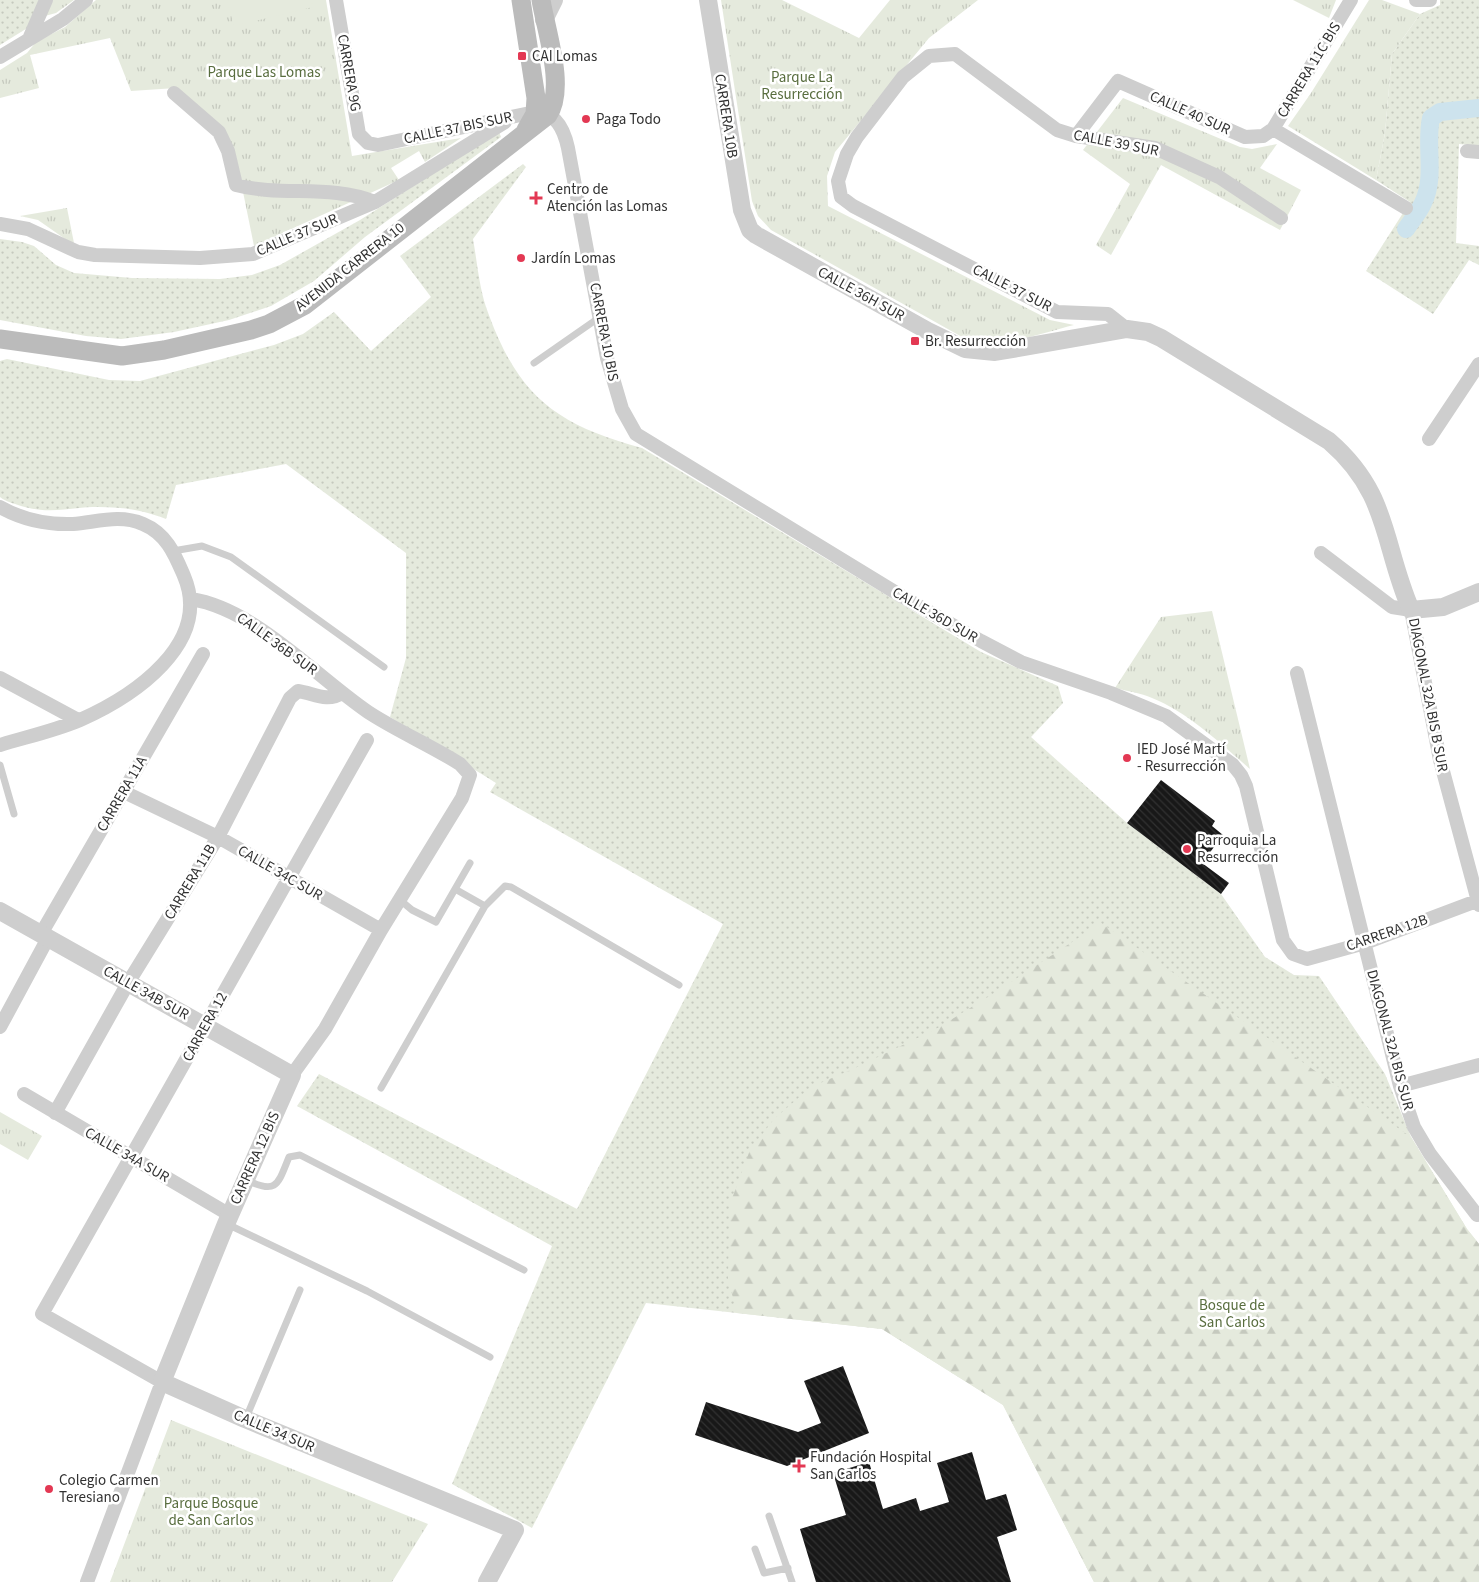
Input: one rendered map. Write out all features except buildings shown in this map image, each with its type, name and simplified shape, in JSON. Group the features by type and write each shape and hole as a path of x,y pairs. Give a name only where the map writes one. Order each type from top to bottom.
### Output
{"main road":[{"name":"AVENIDA CARRERA 10","path":"521,0 542,113"},
{"name":"AVENIDA CARRERA 10","path":"0,339 122,356 164,350 269,324 305,305 330,287 520,123 542,113 555,100 556,84 541,0"}],"street":[{"path":"29,39 46,0"},
{"path":"0,57 63,19 86,0"},
{"name":"CARRERA 9G","path":"336,0 359,134 368,143"},
{"path":"544,20 554,0"},
{"name":"CARRERA 10B","path":"708,0 742,210 750,230"},
{"name":"CARRERA 11C BIS","path":"1268,132 1351,0"},
{"path":"1416,0 1430,0"},
{"name":"CALLE 39 SUR","path":"838,182 848,154 857,137 903,77 929,56 955,54 1058,130 1076,136 1155,148 1218,177 1282,218"},
{"name":"CALLE 40 SUR","path":"1076,136 1118,81 1245,137 1268,132 1406,208"},
{"path":"174,93 219,132 228,151 236,185 269,191 352,194 374,202"},
{"name":"CARRERA 10 BIS","path":"542,113 558,122 566,136 607,358 615,389 628,422 636,434"},
{"name":"CALLE 37 BIS SUR","path":"368,143 378,145 520,123"},
{"name":"CALLE 37 SUR","path":"0,224 34,231 78,252 95,255 227,258 253,254 374,202 520,123"},
{"name":"CALLE 37 SUR","path":"838,182 841,197 846,202 1057,312 1108,314 1127,329 1148,332 1161,338 1329,441 1351,463"},
{"name":"CALLE 36H SUR","path":"750,230 764,241 937,336 954,345 976,351 995,352 1127,329"},
{"path":"1429,439 1478,370"},
{"name":"CALLE 36D SUR","path":"636,434 894,592 980,641 1021,662 1166,716 1233,765 1241,775 1246,786 1283,940 1293,954"},
{"name":"DIAGONAL 32A BIS B SUR","path":"1351,463 1369,486 1381,512 1401,584 1411,610 1440,760 1479,902"},
{"path":"0,507 32,521 73,524 111,518 128,519 156,532 173,551 187,584 191,599 183,635 161,668 144,684 78,720 0,745"},
{"path":"1321,553 1392,607 1411,610 1442,607 1479,592"},
{"name":"CALLE 36B SUR","path":"191,599 208,602 245,618 380,720 460,764"},
{"name":"CARRERA 11A","path":"0,1027 45,936 203,654"},
{"name":"DIAGONAL 32A BIS SUR","path":"1297,673 1400,1086 1414,1127 1430,1154 1477,1215"},
{"path":"0,678 78,720"},
{"name":"CARRERA 11B","path":"55,1113 128,983 218,837 294,693 298,691 327,698 336,697 342,692"},
{"name":"CARRERA 12","path":"42,1314 368,740"},
{"name":"CARRERA 12 BIS","path":"87,1582 162,1382 228,1219 292,1075 325,1030 381,930 462,798 470,775 460,764"},
{"name":"CALLE 34C SUR","path":"124,792 218,837 288,879 381,930"},
{"name":"CARRERA 12B","path":"1293,954 1307,959 1365,942 1479,902"},
{"name":"CALLE 34B SUR","path":"0,911 292,1075"},
{"path":"1400,1086 1479,1066"},
{"name":"CALLE 34A SUR","path":"24,1094 132,1157 228,1219"},
{"name":"CALLE 34 SUR","path":"42,1314 162,1382 245,1419 514,1530 487,1582"}],"lane":[{"path":"534,363 600,316"},
{"path":"173,551 202,546 230,557 384,667"},
{"path":"0,766 14,814"},
{"path":"400,900 412,910 436,922 470,863"},
{"path":"381,1088 485,906 499,889 505,886 511,887 679,986"},
{"path":"455,889 485,906"},
{"path":"245,1180 264,1189 272,1188 278,1183 289,1157 300,1155 524,1270"},
{"path":"228,1219 490,1357"},
{"path":"245,1419 300,1290"},
{"path":"769,1516 792,1582"},
{"path":"755,1549 764,1573 788,1568"}],"green space":[{"path":"0,0 39,0 29,27 0,45"},
{"path":"53,0 74,0 56,13 45,16"},
{"name":"Parque Las Lomas","path":"96,0 326,0 352,156 461,138 425,162 419,151 391,168 399,180 254,246 241,182 212,122 176,88 131,91 110,38 30,55 39,88 0,98 0,70 27,53 36,42 65,27"},
{"path":"227,0 311,0 313,7 234,26"},
{"name":"Parque La Resurrección","path":"721,0 782,0 859,38 890,0 978,0 929,38 835,152 827,176 828,206 1050,320 1074,325 1009,342 983,344 971,342 771,230 758,216 752,201"},
{"path":"1293,0 1336,0 1329,18"},
{"path":"1369,0 1382,0 1420,14 1392,54 1385,133 1376,180 1288,126 1311,93"},
{"path":"1440,0 1479,0 1479,146 1459,144 1456,243 1479,246 1479,265 1469,260 1433,314 1366,271 1410,202 1376,180 1385,133 1392,54 1420,14 1440,5"},
{"path":"1123,98 1240,147 1252,149 1277,144 1260,168 1301,190 1280,230 1161,165 1111,255 1096,245 1130,184 1083,150"},
{"path":"499,132 501,137 365,237 314,281 271,306 229,320 174,332 121,339 86,336 0,320 0,239 34,246 56,265 74,273 132,278 220,279 252,275 280,265 360,220"},
{"path":"523,164 526,167 473,239 486,307 498,337 511,363 526,384 543,402 562,416 585,428 611,439 642,448 981,652 1058,686 1063,703 1031,737 1127,823 1221,894 1265,957 1294,975 1319,976 1385,1074 1411,1137 1467,1229 1479,1244 1479,1582 1094,1582 1003,1405 882,1329 646,1303 532,1528 452,1484 552,1246 297,1106 319,1074 577,1209 723,924 490,792 496,783 390,717 406,658 406,553 286,464 176,485 166,519 141,511 116,508 32,509 0,497 0,361 7,359 109,380 140,381 274,345 303,334 334,312 371,351 431,297 400,256"},
{"path":"67,208 74,243 68,241 38,220 20,216"},
{"path":"1212,611 1250,769 1204,729 1166,704 1139,693 1115,688 1161,617"},
{"name":"Bosque de San Carlos","path":"1101,923 1411,1137 1467,1229 1479,1244 1479,1582 1094,1582 1003,1405 882,1329 737,1313 728,1279 730,1204 750,1150 774,1119 811,1087 936,1029"},
{"path":"0,1112 42,1136 28,1160 0,1144"},
{"name":"Parque Bosque de San Carlos","path":"171,1420 428,1524 392,1582 110,1582"}],"waterway":[{"path":"1406,229 1420,210 1427,193 1430,172 1429,128 1431,118 1440,112 1479,108"}],"place":[{"name":"CAI Lomas","path":"522,56"},
{"name":"Paga Todo","path":"586,119"},
{"name":"Centro de Atención las Lomas","path":"536,198"},
{"name":"Jardín Lomas","path":"521,258"},
{"name":"Br. Resurrección","path":"915,341"},
{"name":"IED José Martí - Resurrección","path":"1127,758"},
{"name":"Parroquia La Resurrección","path":"1187,849"},
{"name":"Fundación Hospital San Carlos","path":"799,1466"},
{"name":"Colegio Carmen Teresiano","path":"49,1489"}]}
